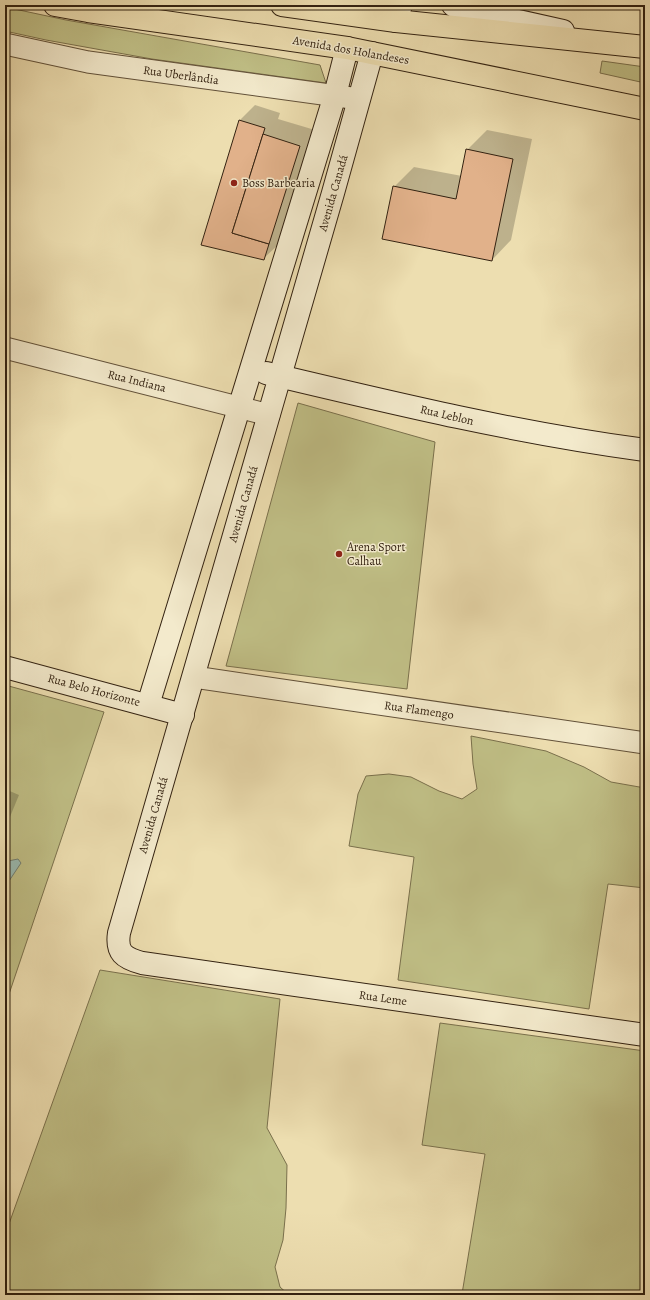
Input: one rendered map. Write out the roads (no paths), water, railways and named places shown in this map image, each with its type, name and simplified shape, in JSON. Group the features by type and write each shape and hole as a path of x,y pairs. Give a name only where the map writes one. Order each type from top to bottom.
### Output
{"main road":[{"name":"Avenida dos Holandeses","path":"55,5 347,48 645,109"},
{"path":"282,5 398,13 645,47"}],"street":[{"path":"453,5 456,7 620,44"},
{"name":"Rua Uberlândia","path":"5,44 88,62 359,99"},
{"path":"148,705 335,95 347,48"},
{"name":"Avenida Canadá","path":"123,955 118,942 119,933 194,677 372,53"},
{"name":"Rua Indiana","path":"5,348 269,415"},
{"name":"Rua Leblon","path":"251,369 469,421 591,443 645,450"},
{"name":"Rua Belo Horizonte","path":"5,667 183,715"},
{"name":"Rua Flamengo","path":"194,677 645,743"},
{"name":"Rua Leme","path":"123,955 131,960 142,963 645,1035"}],"water":[{"path":"18,859 21,863 7,884 5,891 5,864 8,861"}],"place":[{"name":"Boss Barbearia","path":"234,183"},
{"name":"Arena Sport Calhau","path":"339,554"}]}
